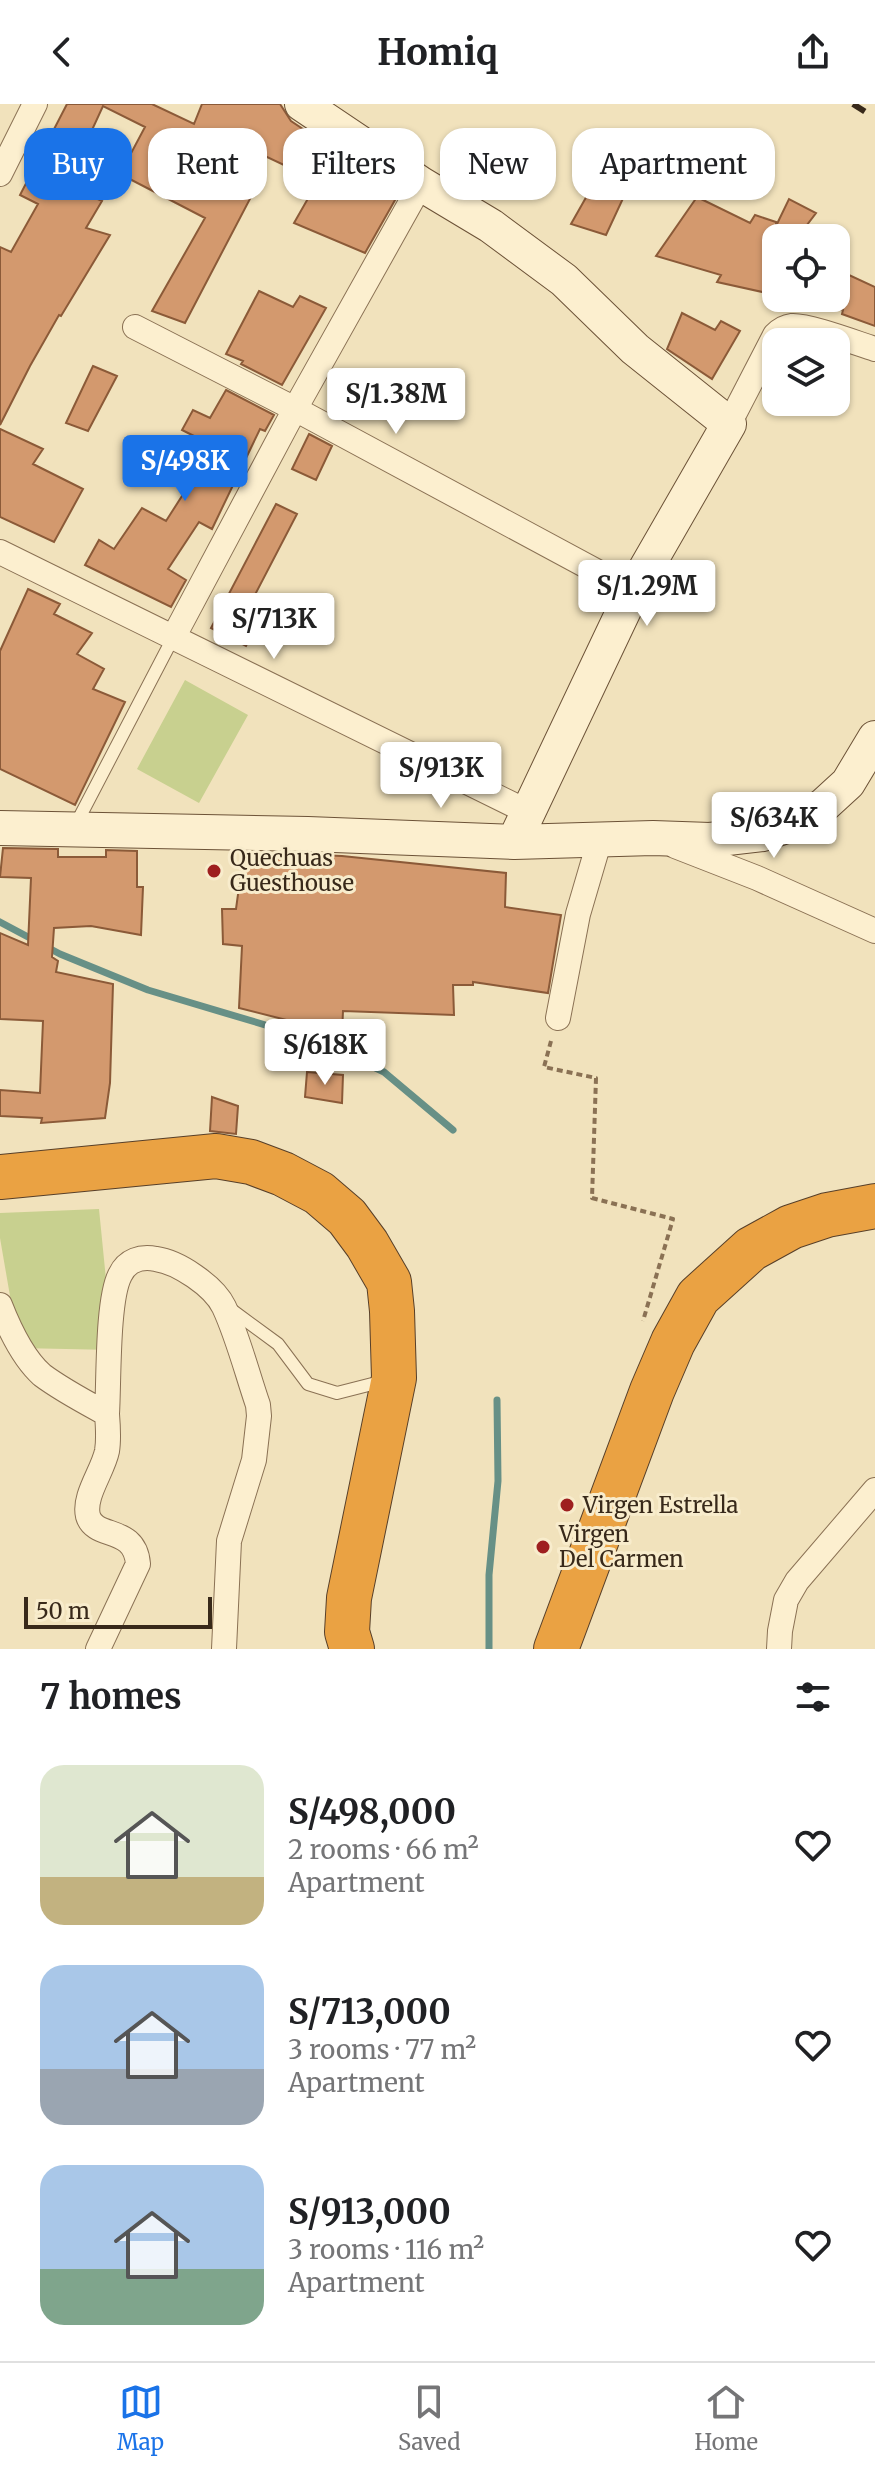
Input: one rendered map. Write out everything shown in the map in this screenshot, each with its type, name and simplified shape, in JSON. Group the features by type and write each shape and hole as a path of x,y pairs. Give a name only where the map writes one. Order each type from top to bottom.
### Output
{"highway":[{"path":"0,1177 216,1156 251,1162 283,1174 319,1193 347,1217 389,1282 394,1378 349,1598 347,1632 352,1649"},
{"path":"556,1649 657,1379 698,1297 751,1249 791,1227 827,1215 875,1206"}],"street":[{"path":"0,174 35,104"},
{"path":"302,104 338,128"},
{"path":"424,186 491,226 564,280 635,349 729,424"},
{"path":"173,638 295,409 412,200"},
{"path":"135,327 295,409 633,591"},
{"path":"521,827 633,591 729,424 775,335 787,327 801,327 875,349"},
{"path":"0,552 173,638 521,827"},
{"path":"0,828 308,834 521,827 600,839 710,840 763,834 801,821 848,783 875,738"},
{"path":"653,838 757,878 875,931"},
{"path":"558,1018 578,914 600,839"},
{"path":"98,1649 138,1564 137,1550 131,1542 91,1522 87,1514 88,1502 107,1449 114,1296 119,1276 126,1265 137,1259 164,1260 183,1268 223,1304 258,1405 254,1460 229,1541 224,1649"},
{"path":"0,1305 12,1333 40,1373 107,1414"},
{"path":"779,1649 786,1600 797,1581 875,1490"}],"lane":[{"path":"74,829 173,638"},
{"path":"223,1304 278,1344 308,1384 337,1393 394,1378"}],"path":[{"path":"558,1018 544,1067 596,1078 592,1198 673,1219 639,1335"}],"green space":[{"path":"185,680 248,715 199,803 137,769"},
{"path":"99,1209 113,1350 19,1348 0,1238 0,1213"}],"building":[{"path":"67,104 152,104 194,124 202,104 280,104 291,121 302,128 283,128 283,165 267,157 267,128 148,128 148,188 132,180 132,151 145,127 103,106 93,128 55,128"},
{"path":"789,199 816,213 808,224 777,224"},
{"path":"30,200 100,200 86,228 110,235 59,315 0,425 0,247 11,252 38,204"},
{"path":"170,200 249,200 185,323 152,311 205,218"},
{"path":"307,200 395,200 365,253 294,223"},
{"path":"585,200 622,200 606,235 571,224"},
{"path":"695,200 703,200 750,223 755,215 776,222 762,224 762,292 717,282 721,275 656,256"},
{"path":"850,275 875,287 875,326 842,314 850,312"},
{"path":"259,291 293,307 300,296 326,308 282,385 226,354"},
{"path":"682,313 715,330 721,321 740,331 712,379 667,349"},
{"path":"93,366 117,376 88,431 66,423"},
{"path":"226,390 274,415 265,431 260,429 212,529 199,522 168,569 186,580 171,607 85,565 99,540 114,549 142,508 166,521 214,446 182,430 193,410 210,418"},
{"path":"0,429 43,449 33,464 83,489 54,542 0,517"},
{"path":"309,434 332,446 316,480 292,469"},
{"path":"276,504 297,514 247,610 261,617 246,646 211,628"},
{"path":"28,589 60,604 54,614 92,633 77,654 104,669 93,689 125,702 75,805 0,769 0,651"},
{"path":"3,848 58,849 58,857 106,857 106,850 137,851 137,887 143,887 141,935 91,926 54,928 52,957 58,961 56,972 113,984 110,1083 105,1118 41,1123 42,1118 0,1116 0,1090 40,1093 43,1021 0,1019 0,933 28,945 31,878 0,877"},
{"path":"293,854 506,873 505,907 561,915 548,993 473,982 473,985 453,985 454,1015 343,1011 342,1034 239,1008 242,946 223,944 222,909 236,909 243,858 293,859"},
{"path":"307,1072 343,1075 342,1103 305,1097"},
{"path":"212,1097 238,1106 236,1134 210,1131"}],"waterway":[{"path":"0,922 60,954 148,990 319,1041 384,1072 453,1130"},
{"path":"489,1649 489,1575 498,1481 497,1400"}],"railway":[{"path":"853,104 875,118"}],"place":[{"name":"Quechuas Guesthouse","path":"214,871"},
{"name":"Virgen Estrella","path":"567,1505"},
{"name":"Virgen Del Carmen","path":"543,1547"}]}
